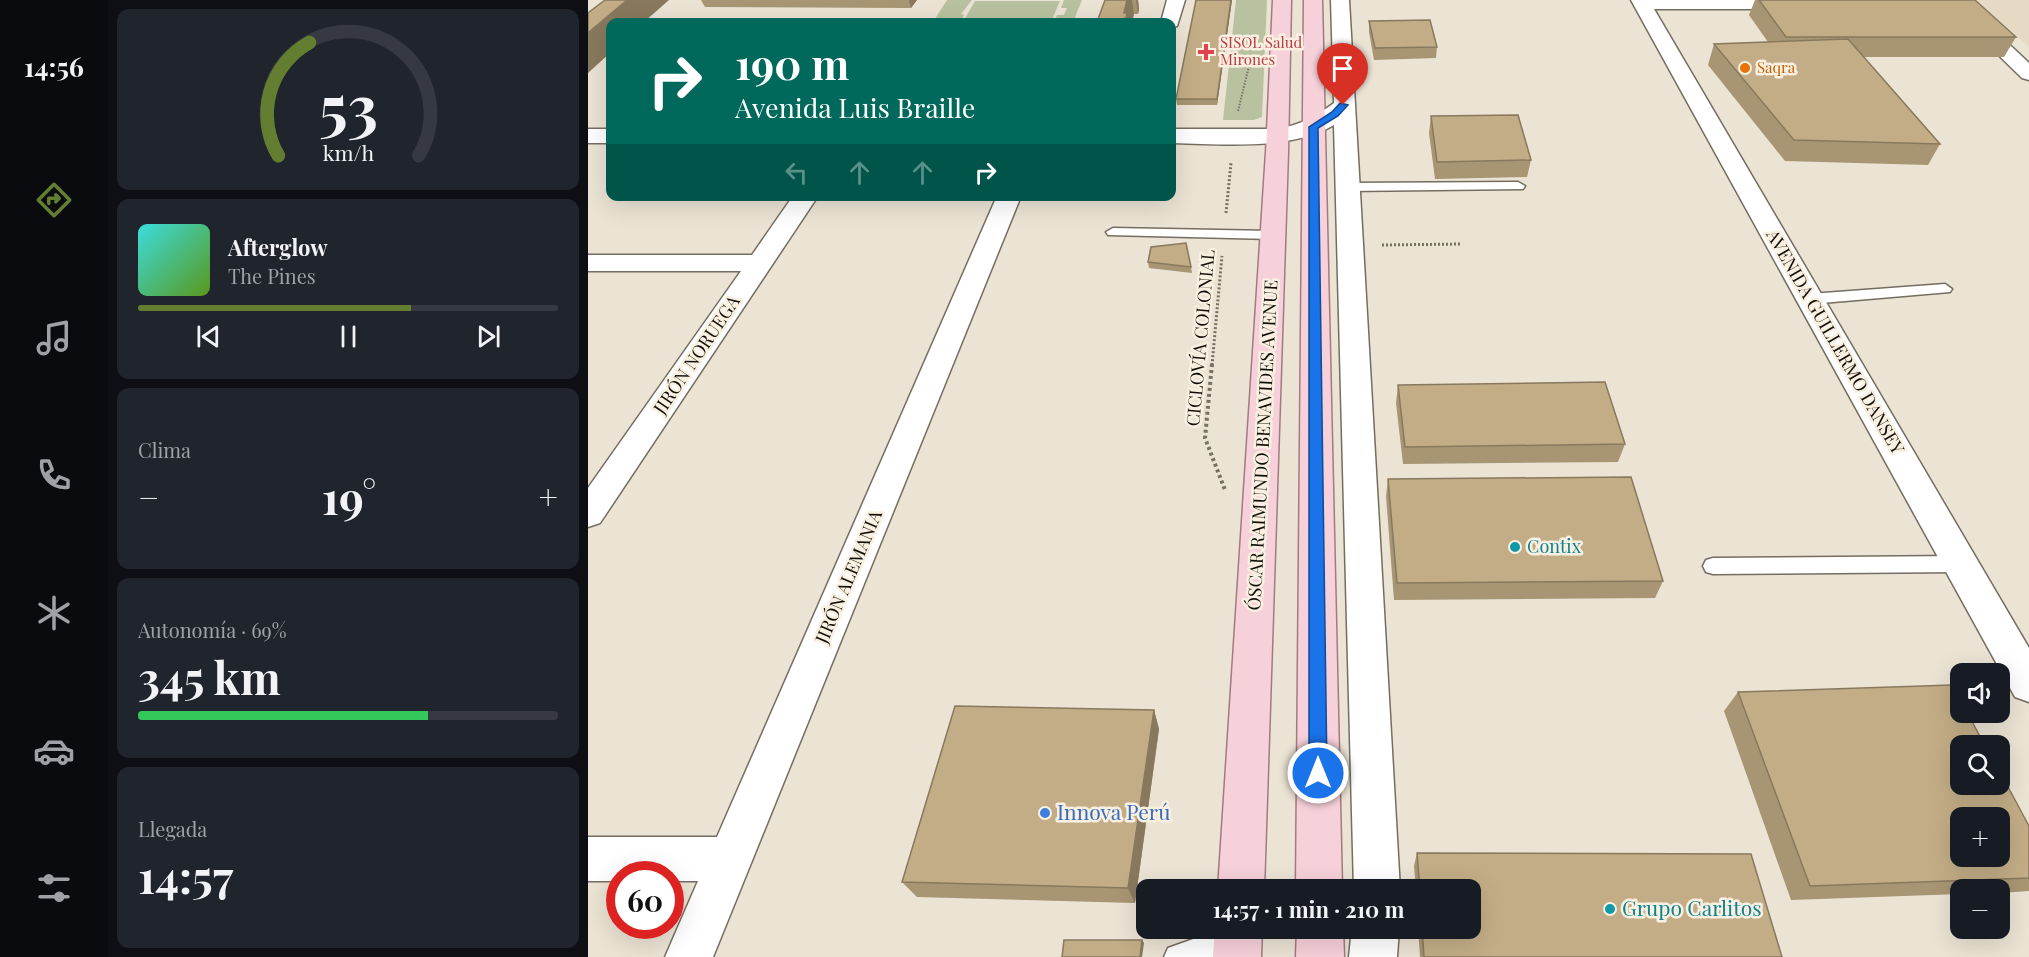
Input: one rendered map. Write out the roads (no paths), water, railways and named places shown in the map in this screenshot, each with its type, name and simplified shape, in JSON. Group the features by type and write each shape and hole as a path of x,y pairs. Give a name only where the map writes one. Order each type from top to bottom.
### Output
{"main road":[{"name":"ÓSCAR RAIMUNDO BENAVIDES AVENUE","path":"1242,879 1278,129 1282,0"},
{"path":"1313,0 1319,879"},
{"path":"1320,939 1320,957"}],"street":[{"path":"1171,18 1176,0"},
{"path":"1340,0 1377,879"},
{"path":"1641,2 1816,4"},
{"name":"AVENIDA GUILLERMO DANSEY","path":"1641,2 2029,684"},
{"path":"1947,3 2029,74"},
{"path":"1176,136 1234,130 1313,127 1335,114 1343,105"},
{"path":"588,122 606,122"},
{"path":"1176,123 1234,130"},
{"path":"588,136 606,136"},
{"name":"JIRÓN NORUEGA","path":"588,514 803,201"},
{"name":"JIRÓN ALEMANIA","path":"689,957 1008,201"},
{"path":"588,262 761,263"},
{"path":"588,859 730,859"},
{"path":"1373,957 1375,939"}],"lane":[{"path":"1347,187 1518,186"},
{"path":"1113,232 1273,235"},
{"path":"1810,299 1945,289"},
{"path":"1713,566 1960,564"},
{"path":"1177,957 1238,941"}],"place":[{"name":"SISOL Salud Mirones","path":"1206,52"},
{"name":"Saqra","path":"1745,68"},
{"name":"Contix","path":"1515,547"},
{"name":"Innova Perú","path":"1045,813"},
{"name":"Grupo Carlitos","path":"1610,909"}]}
